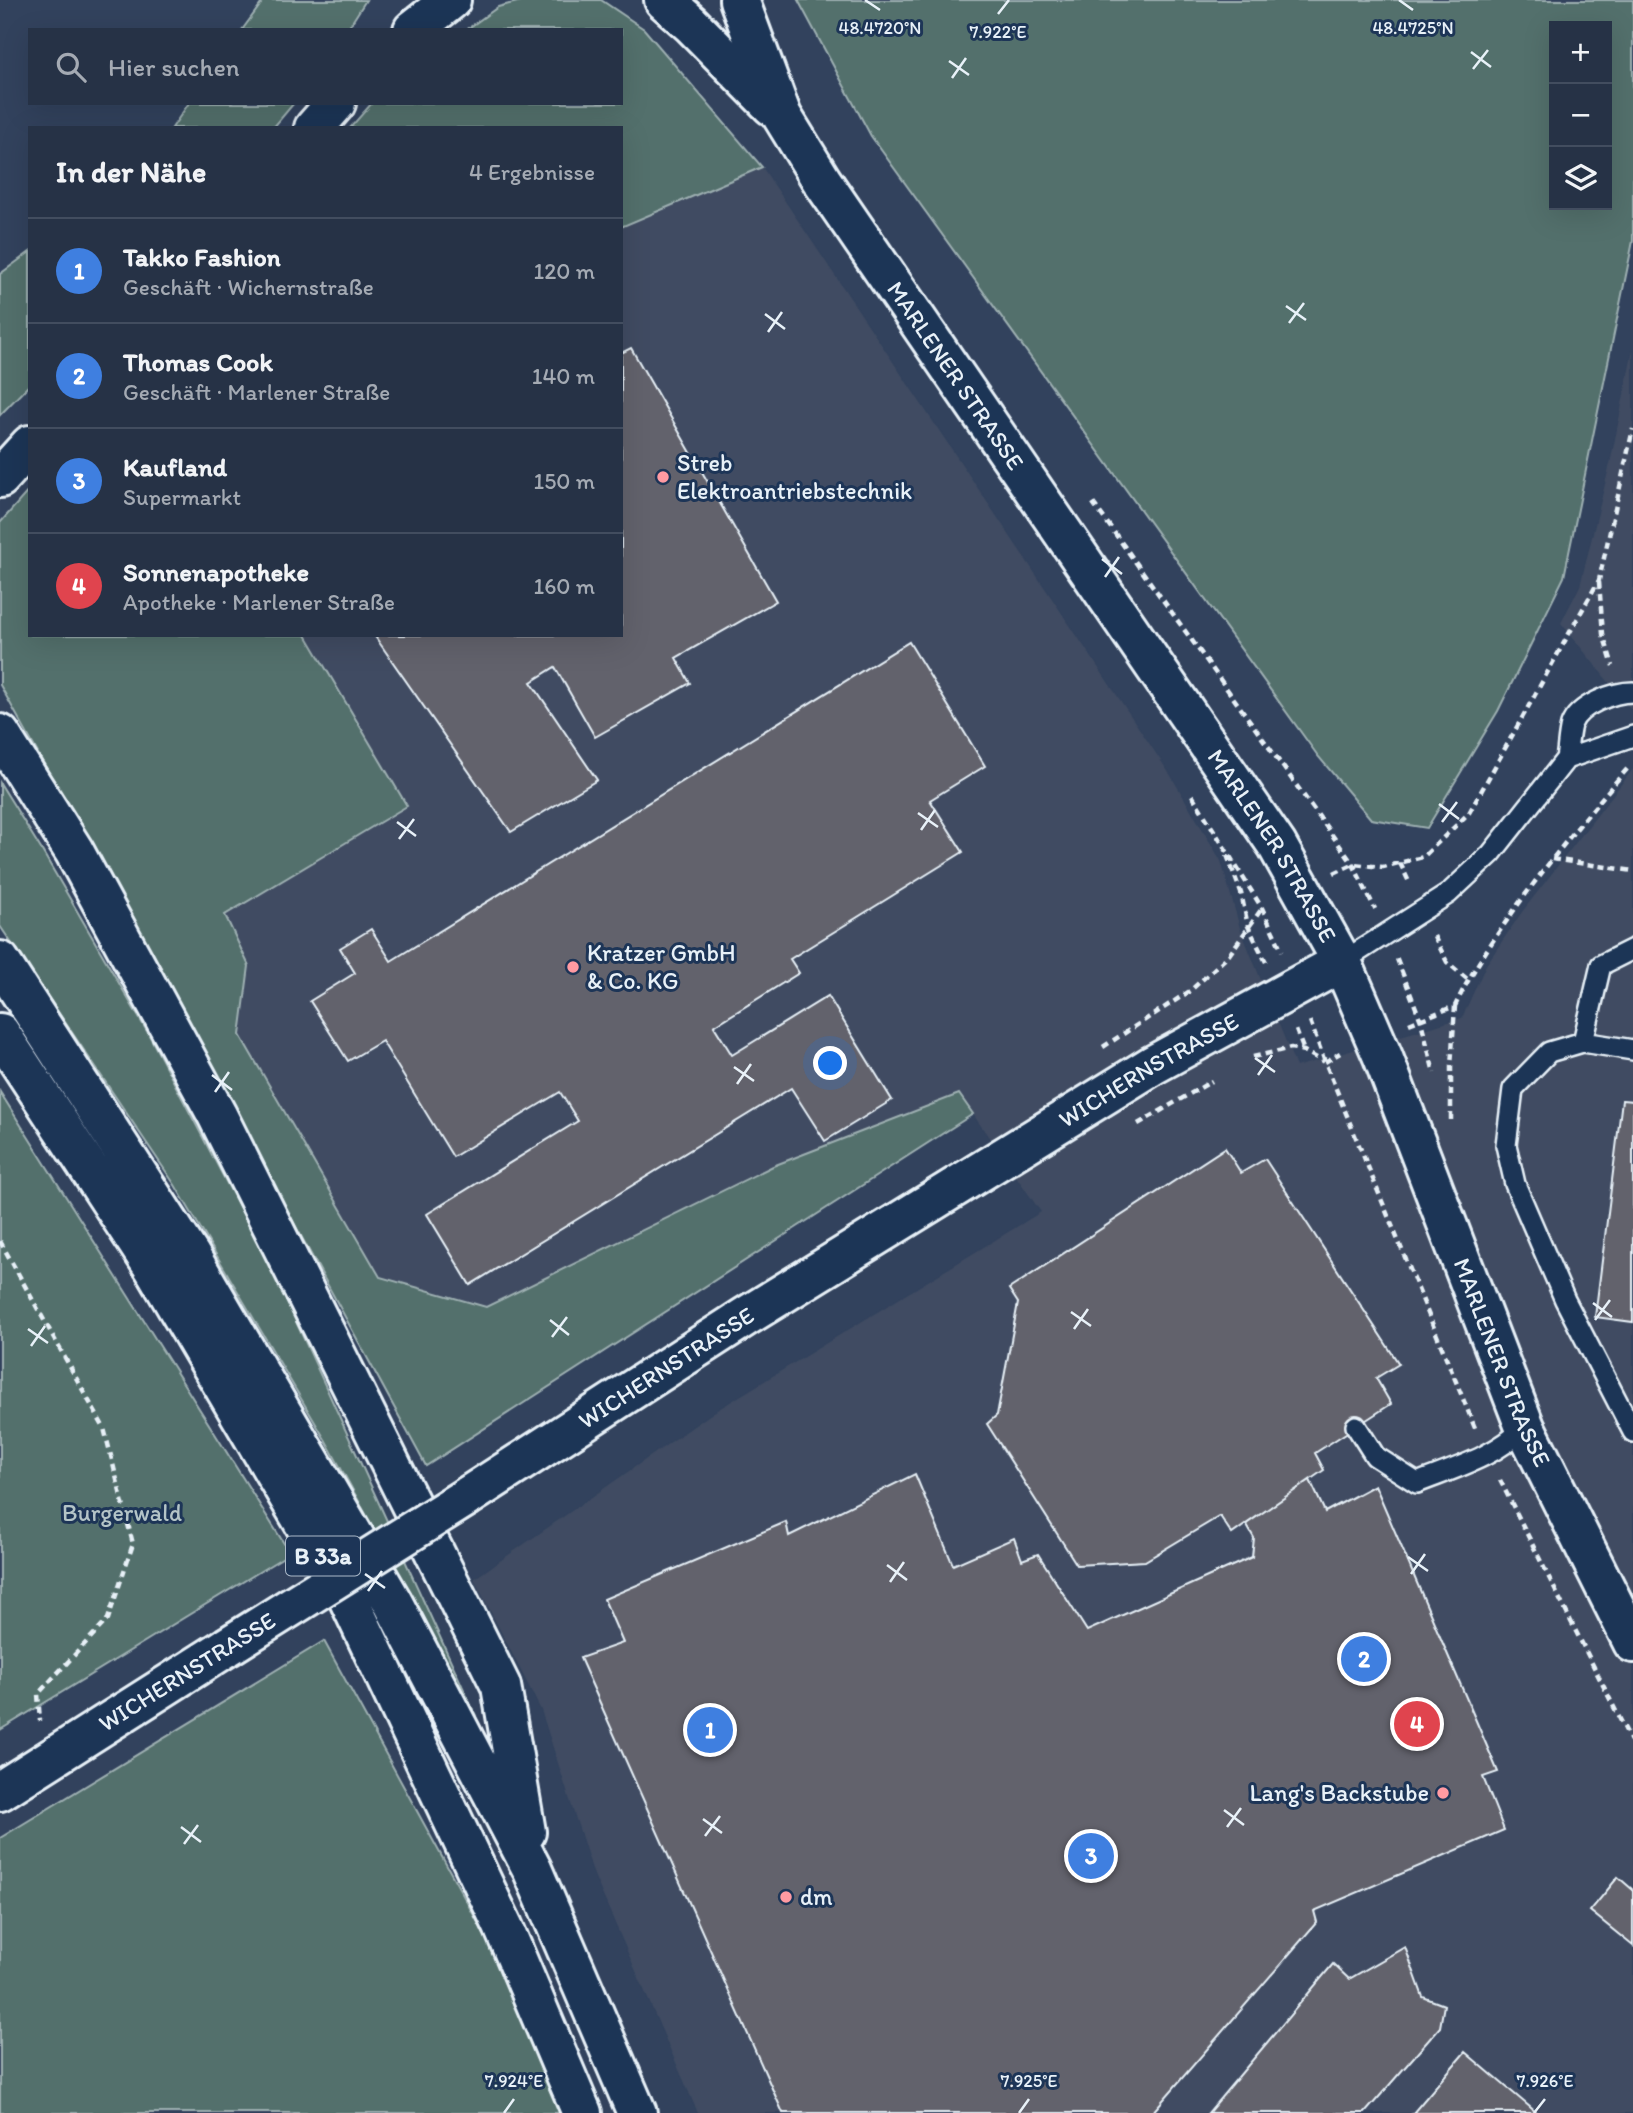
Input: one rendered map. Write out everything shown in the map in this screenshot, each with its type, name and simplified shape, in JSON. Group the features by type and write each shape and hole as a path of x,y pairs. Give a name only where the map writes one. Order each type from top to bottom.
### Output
{"main road":[{"path":"391,28 401,0"},
{"path":"416,28 451,0"},
{"name":"MARLENER STRASSE","path":"664,0 782,116"},
{"name":"MARLENER STRASSE","path":"739,0 782,116 830,192 1277,845 1342,962 1383,1057 1525,1427 1633,1643"},
{"path":"316,126 334,105"},
{"path":"0,452 28,440"},
{"path":"0,478 28,447"},
{"path":"0,734 74,851 217,1115 501,1686 532,1869"},
{"name":"B 33a","path":"0,961 190,1255 393,1601 532,1869 637,2113"},
{"name":"WICHERNSTRASSE","path":"0,1791 757,1310 1153,1065 1342,962"},
{"name":"B 33a","path":"0,1033 154,1268 348,1598 503,1926 582,2113"}],"lane":[{"path":"1342,962 1448,894 1491,854 1566,759 1572,723 1591,703 1627,692"},
{"path":"1566,759 1633,736"},
{"path":"1583,1042 1601,965 1633,949"},
{"path":"1633,1050 1583,1042 1549,1052 1513,1089 1506,1145 1514,1184 1565,1300 1633,1432"},
{"path":"1356,1426 1375,1456 1417,1483 1488,1456 1512,1440 1525,1427"}],"path":[{"path":"1353,864 1383,867 1423,858 1469,813 1599,580 1633,429"},
{"path":"1089,498 1353,864 1387,934 1421,1021 1435,1079"},
{"path":"1599,580 1603,634 1627,692"},
{"path":"1445,1117 1450,1130 1455,1006 1467,979 1551,859 1633,764"},
{"path":"1223,845 1241,892 1248,926 1283,995 1304,1051"},
{"path":"1551,859 1633,871"},
{"path":"1098,1050 1191,991 1229,955 1262,908"},
{"path":"1421,1021 1455,1006"},
{"path":"1252,1057 1291,1048 1304,1051 1325,1062"},
{"path":"1132,1127 1216,1078"},
{"path":"0,1241 104,1427 133,1544 108,1619 38,1694 44,1763"}],"shaded area":[{"path":"762,167 1171,776 1221,861 1240,928 1296,1067 1462,1018 1486,965 1522,912 1633,769 1633,2113 698,2113 594,1875 541,1710 474,1579 714,1412 1041,1212 959,1094 773,1166 486,1308 380,1277 240,1034 249,966 225,915 407,806 307,637 623,637 623,226"},
{"path":"1633,350 1633,712 1561,623 1580,586 1610,464"}],"green space":[{"path":"264,0 366,0 348,28 243,28"},
{"path":"525,0 601,0 644,29 762,167 623,226 623,126 352,126 370,105 623,105 623,28 469,28 498,7"},
{"path":"798,0 1633,0 1633,241 1564,577 1498,711 1427,828 1371,819 1318,756 871,136"},
{"path":"188,105 292,105 275,126 173,126"},
{"path":"28,253 28,386 0,415 0,274"},
{"path":"28,491 28,637 307,637 407,806 225,915 249,966 240,1035 380,1277 486,1307 773,1166 959,1094 973,1114 426,1466 0,685 0,523"},
{"path":"0,783 148,1033 272,1269 476,1716 326,1441 175,1185 0,926"},
{"name":"Burgerwald","path":"0,1092 290,1553 0,1730"},
{"path":"324,1641 488,1941 563,2113 0,2113 0,1838"}],"building":[{"name":"Streb Elektroantriebstechnik","path":"631,348 776,601 676,658 690,683 595,737 555,667 531,682 597,780 511,832 375,637 623,637 623,352"},
{"name":"Kratzer GmbH & Co. KG","path":"909,642 985,766 930,800 963,852 790,959 799,973 714,1026 732,1055 828,996 892,1100 825,1141 791,1088 470,1285 427,1214 578,1121 560,1092 453,1157 382,1041 348,1061 310,1001 355,973 340,948 371,929 391,961"},
{"path":"1622,1100 1633,1101 1633,1322 1595,1317"},
{"path":"1225,1148 1241,1173 1265,1159 1399,1364 1376,1378 1391,1404 1315,1453 1324,1470 1232,1534 1220,1516 1145,1561 1077,1565 987,1424 997,1415 1018,1303 1009,1289"},
{"path":"915,1474 953,1565 1014,1538 1022,1560 1038,1554 1087,1631 1252,1557 1254,1538 1246,1524 1310,1480 1325,1512 1375,1485 1498,1772 1483,1777 1504,1830 1314,1911 1317,1922 1152,2113 783,2113 580,1658 623,1643 604,1599 786,1522 789,1536"},
{"path":"1618,1877 1633,1890 1633,1946 1590,1911"},
{"path":"1405,1947 1423,1997 1444,2005 1440,2027 1365,2113 1208,2113 1333,1964 1349,1979"},
{"path":"1465,2052 1537,2113 1413,2113"}],"place":[{"name":"Streb Elektroantriebstechnik","path":"663,477"},
{"name":"Kratzer GmbH & Co. KG","path":"573,967"},
{"name":"Thomas Cook","path":"1364,1659"},
{"name":"Sonnenapotheke","path":"1417,1724"},
{"name":"Takko Fashion","path":"710,1730"},
{"name":"Lang's Backstube","path":"1443,1793"},
{"name":"Kaufland","path":"1091,1856"},
{"name":"dm","path":"786,1897"}]}
